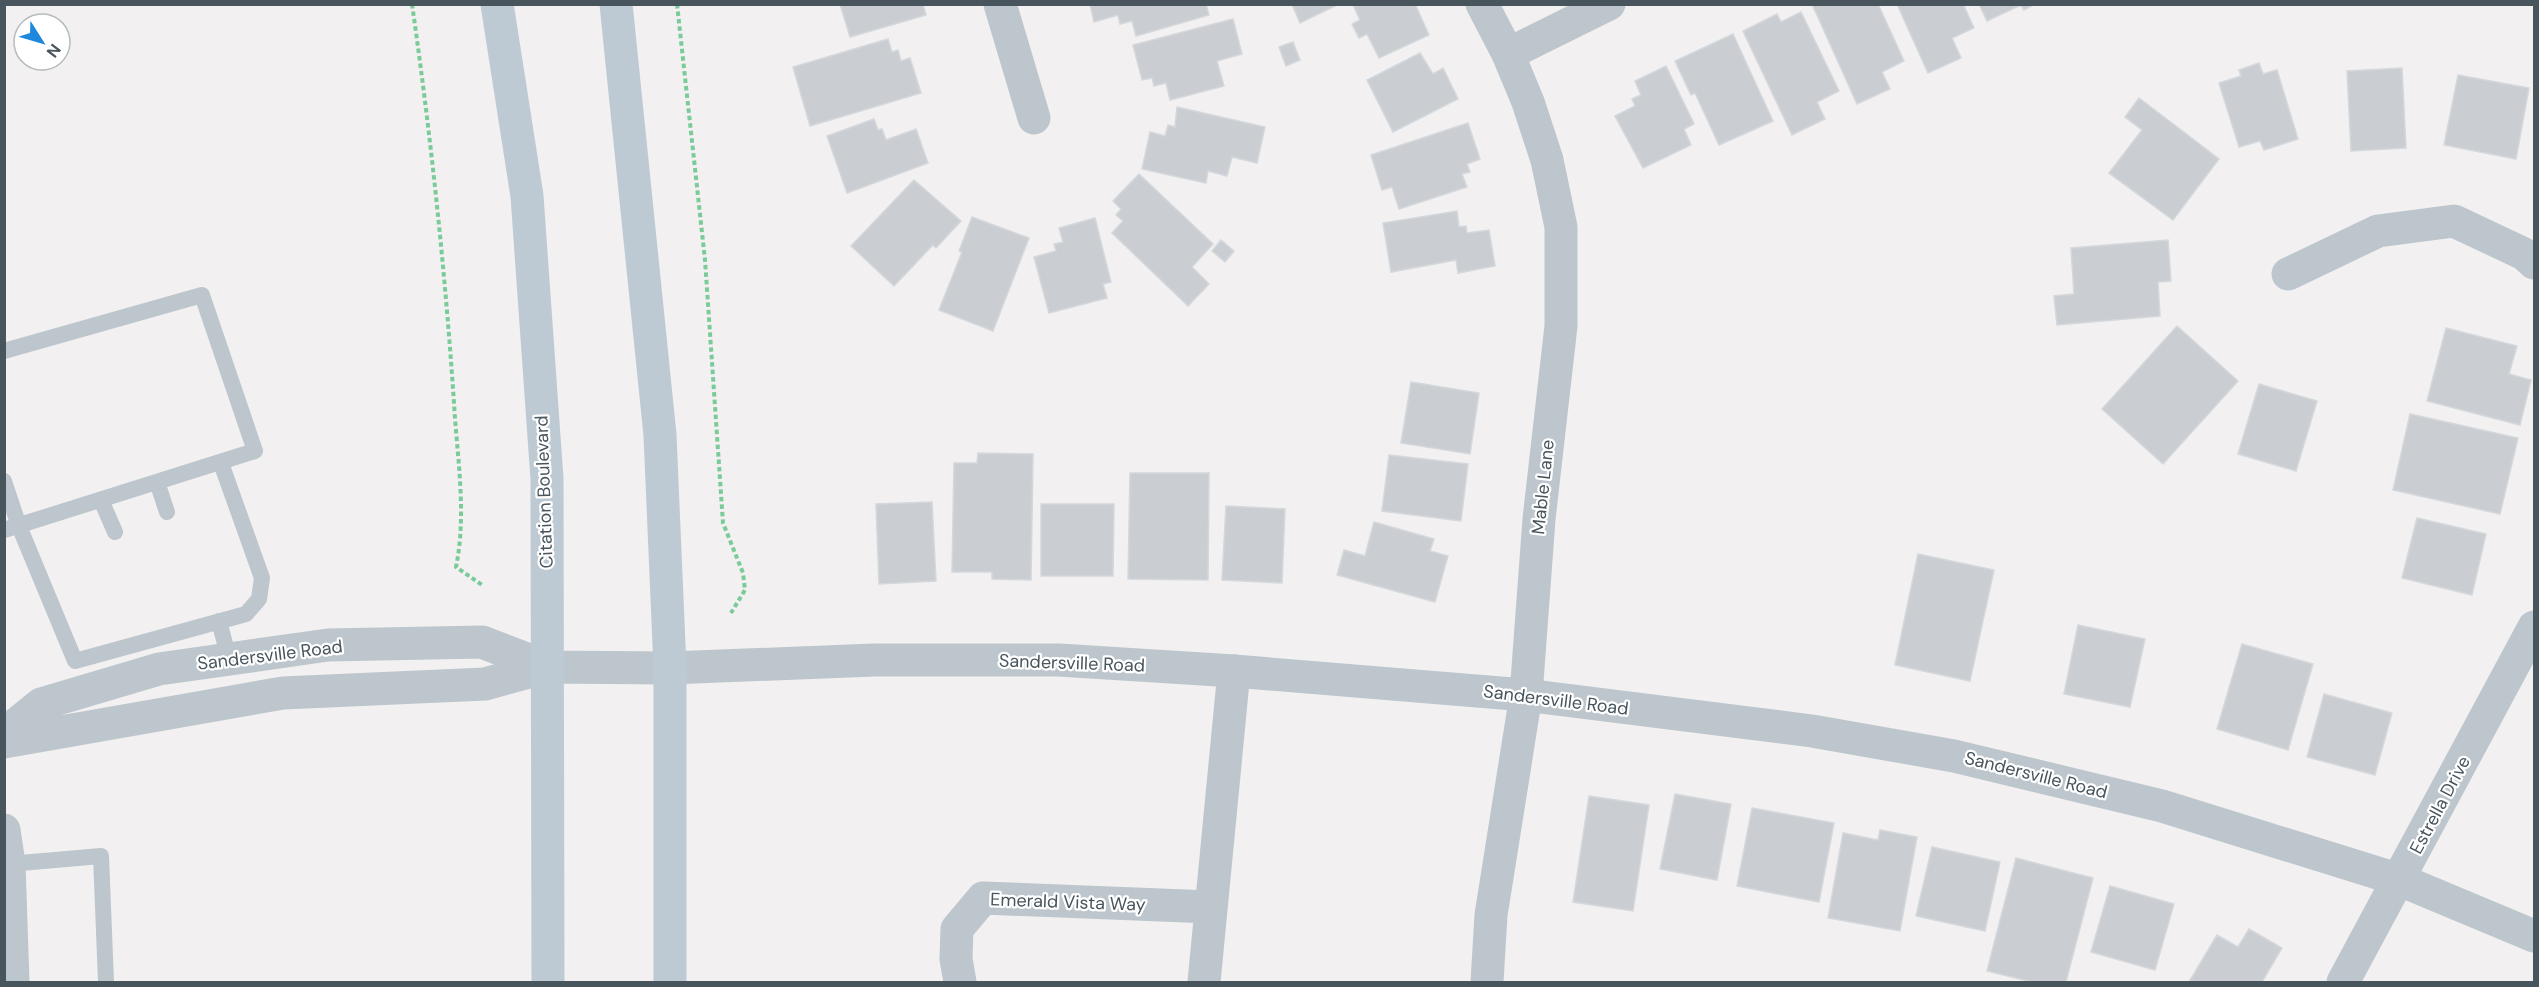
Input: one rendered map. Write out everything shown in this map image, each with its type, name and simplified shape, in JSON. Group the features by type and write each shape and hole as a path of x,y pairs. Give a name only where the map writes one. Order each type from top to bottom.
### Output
{"main road":[{"name":"Citation Boulevard","path":"497,4 527,196 547,479 548,982"},
{"path":"616,4 660,435 670,668 670,982"}],"street":[{"path":"1000,4 1034,118"},
{"name":"Mable Lane","path":"1482,4 1508,54 1528,102 1547,160 1561,227 1561,326 1539,519 1526,695 1491,915 1487,982"},
{"path":"1508,54 1609,4"},
{"path":"2288,274 2378,231 2454,221 2524,254 2535,263"},
{"name":"Estrella Drive","path":"2343,982 2535,627"},
{"name":"Sandersville Road","path":"4,734 41,704 159,669 328,645 482,642 547,667"},
{"name":"Sandersville Road","path":"4,742 283,693 485,684 547,667 670,668 874,660 1059,660 1234,672 1526,695 1812,731 1954,756 2162,806 2400,880 2535,936"},
{"path":"1204,982 1234,672"},
{"path":"4,830 9,864 13,982"},
{"name":"Emerald Vista Way","path":"960,982 956,959 957,929 983,898 1211,907"}],"lane":[{"path":"4,351 202,295 255,451 11,528"},
{"path":"4,481 11,528 75,662 158,634 246,614 259,599 262,578 221,463"},
{"path":"157,482 167,512"},
{"path":"102,500 115,532"},
{"path":"208,621 229,659"},
{"path":"9,864 101,856 106,982"}],"path":[{"path":"412,4 431,154 449,327 460,496 459,551 456,567 482,585"},
{"path":"677,4 705,260 723,523 743,573 745,590 731,613"}],"building":[{"path":"840,4 923,4 926,15 850,37"},
{"path":"1090,4 1206,4 1209,15 1136,36 1132,21 1120,24 1118,15 1094,22"},
{"path":"1292,4 1339,4 1300,23"},
{"path":"1358,4 1415,4 1429,35 1379,58 1367,34 1359,38 1352,24 1360,20 1354,7"},
{"path":"1812,4 1878,4 1904,61 1882,72 1890,89 1857,104"},
{"path":"1897,4 1963,4 1974,28 1952,38 1961,58 1928,73"},
{"path":"1979,4 2035,4 2024,10 2021,5 1987,21"},
{"path":"1801,12 1839,91 1817,102 1825,119 1792,135 1743,31 1777,14 1781,22"},
{"path":"1233,19 1242,54 1217,61 1224,86 1170,100 1166,83 1154,86 1152,78 1142,80 1133,45"},
{"path":"1733,34 1773,121 1719,145 1695,93 1691,95 1675,61"},
{"path":"888,39 892,52 898,50 901,61 910,58 921,93 810,126 793,67"},
{"path":"1293,42 1300,60 1286,66 1279,47"},
{"path":"1420,53 1433,74 1443,68 1458,99 1393,132 1367,80"},
{"path":"2259,63 2263,74 2277,70 2298,139 2264,150 2260,141 2239,147 2219,83 2241,76 2239,70"},
{"path":"1666,66 1694,124 1684,129 1691,145 1643,168 1615,116 1635,106 1632,99 1641,95 1635,81"},
{"path":"2402,68 2406,148 2351,151 2347,71"},
{"path":"2458,75 2529,88 2516,159 2444,145"},
{"path":"2139,98 2219,159 2173,220 2109,173 2142,130 2125,117"},
{"path":"1177,107 1265,127 1257,163 1232,157 1227,176 1208,171 1206,183 1142,169 1150,132 1165,136 1168,125 1175,127"},
{"path":"874,119 878,130 882,129 886,140 916,129 928,163 847,193 827,136"},
{"path":"1468,123 1480,159 1467,164 1470,172 1462,174 1467,187 1399,209 1392,187 1382,190 1371,155"},
{"path":"1139,174 1213,244 1192,267 1209,284 1188,306 1112,233 1123,221 1116,215 1121,209 1113,201"},
{"path":"914,180 961,221 936,248 933,245 894,286 851,246"},
{"path":"1457,211 1459,227 1466,226 1467,233 1489,230 1495,266 1458,273 1456,260 1391,272 1383,223"},
{"path":"972,217 1029,238 993,331 939,310 962,252 959,251"},
{"path":"1095,218 1111,282 1103,284 1107,298 1049,313 1034,257 1056,251 1054,244 1063,242 1059,228"},
{"path":"1221,240 1234,251 1225,262 1212,251"},
{"path":"2168,240 2171,281 2158,282 2160,316 2057,325 2054,296 2074,294 2071,248"},
{"path":"2177,326 2238,381 2163,464 2102,409"},
{"path":"2446,328 2517,346 2509,374 2531,380 2520,425 2427,401"},
{"path":"1411,382 1479,393 1470,454 1401,443"},
{"path":"2259,384 2317,401 2296,471 2238,454"},
{"path":"2410,414 2518,438 2500,514 2393,490"},
{"path":"978,453 1033,454 1031,580 992,579 992,572 952,572 954,463 977,463"},
{"path":"1389,455 1468,464 1461,521 1382,511"},
{"path":"1130,473 1209,473 1208,580 1128,579"},
{"path":"932,502 936,581 879,584 876,504"},
{"path":"1041,504 1114,504 1113,576 1041,576"},
{"path":"1226,506 1285,509 1282,583 1222,580"},
{"path":"2417,518 2486,534 2472,595 2402,578"},
{"path":"1374,522 1434,539 1430,551 1448,556 1435,602 1337,575 1344,550 1365,556"},
{"path":"1918,554 1994,570 1970,681 1895,665"},
{"path":"2078,625 2145,639 2130,707 2064,694"},
{"path":"2242,644 2313,664 2288,750 2217,729"},
{"path":"2324,694 2392,713 2375,775 2307,757"},
{"path":"1675,794 1731,804 1717,880 1660,869"},
{"path":"1589,796 1649,805 1633,911 1573,902"},
{"path":"1752,808 1834,823 1819,902 1737,886"},
{"path":"1880,830 1917,837 1900,931 1828,918 1843,833 1878,840"},
{"path":"1932,847 2000,862 1985,931 1916,916"},
{"path":"2016,858 2093,878 2066,982 2032,982 1987,971"},
{"path":"2110,886 2174,904 2155,970 2091,952"},
{"path":"2249,929 2282,948 2262,982 2189,982 2217,935 2238,947"}]}
